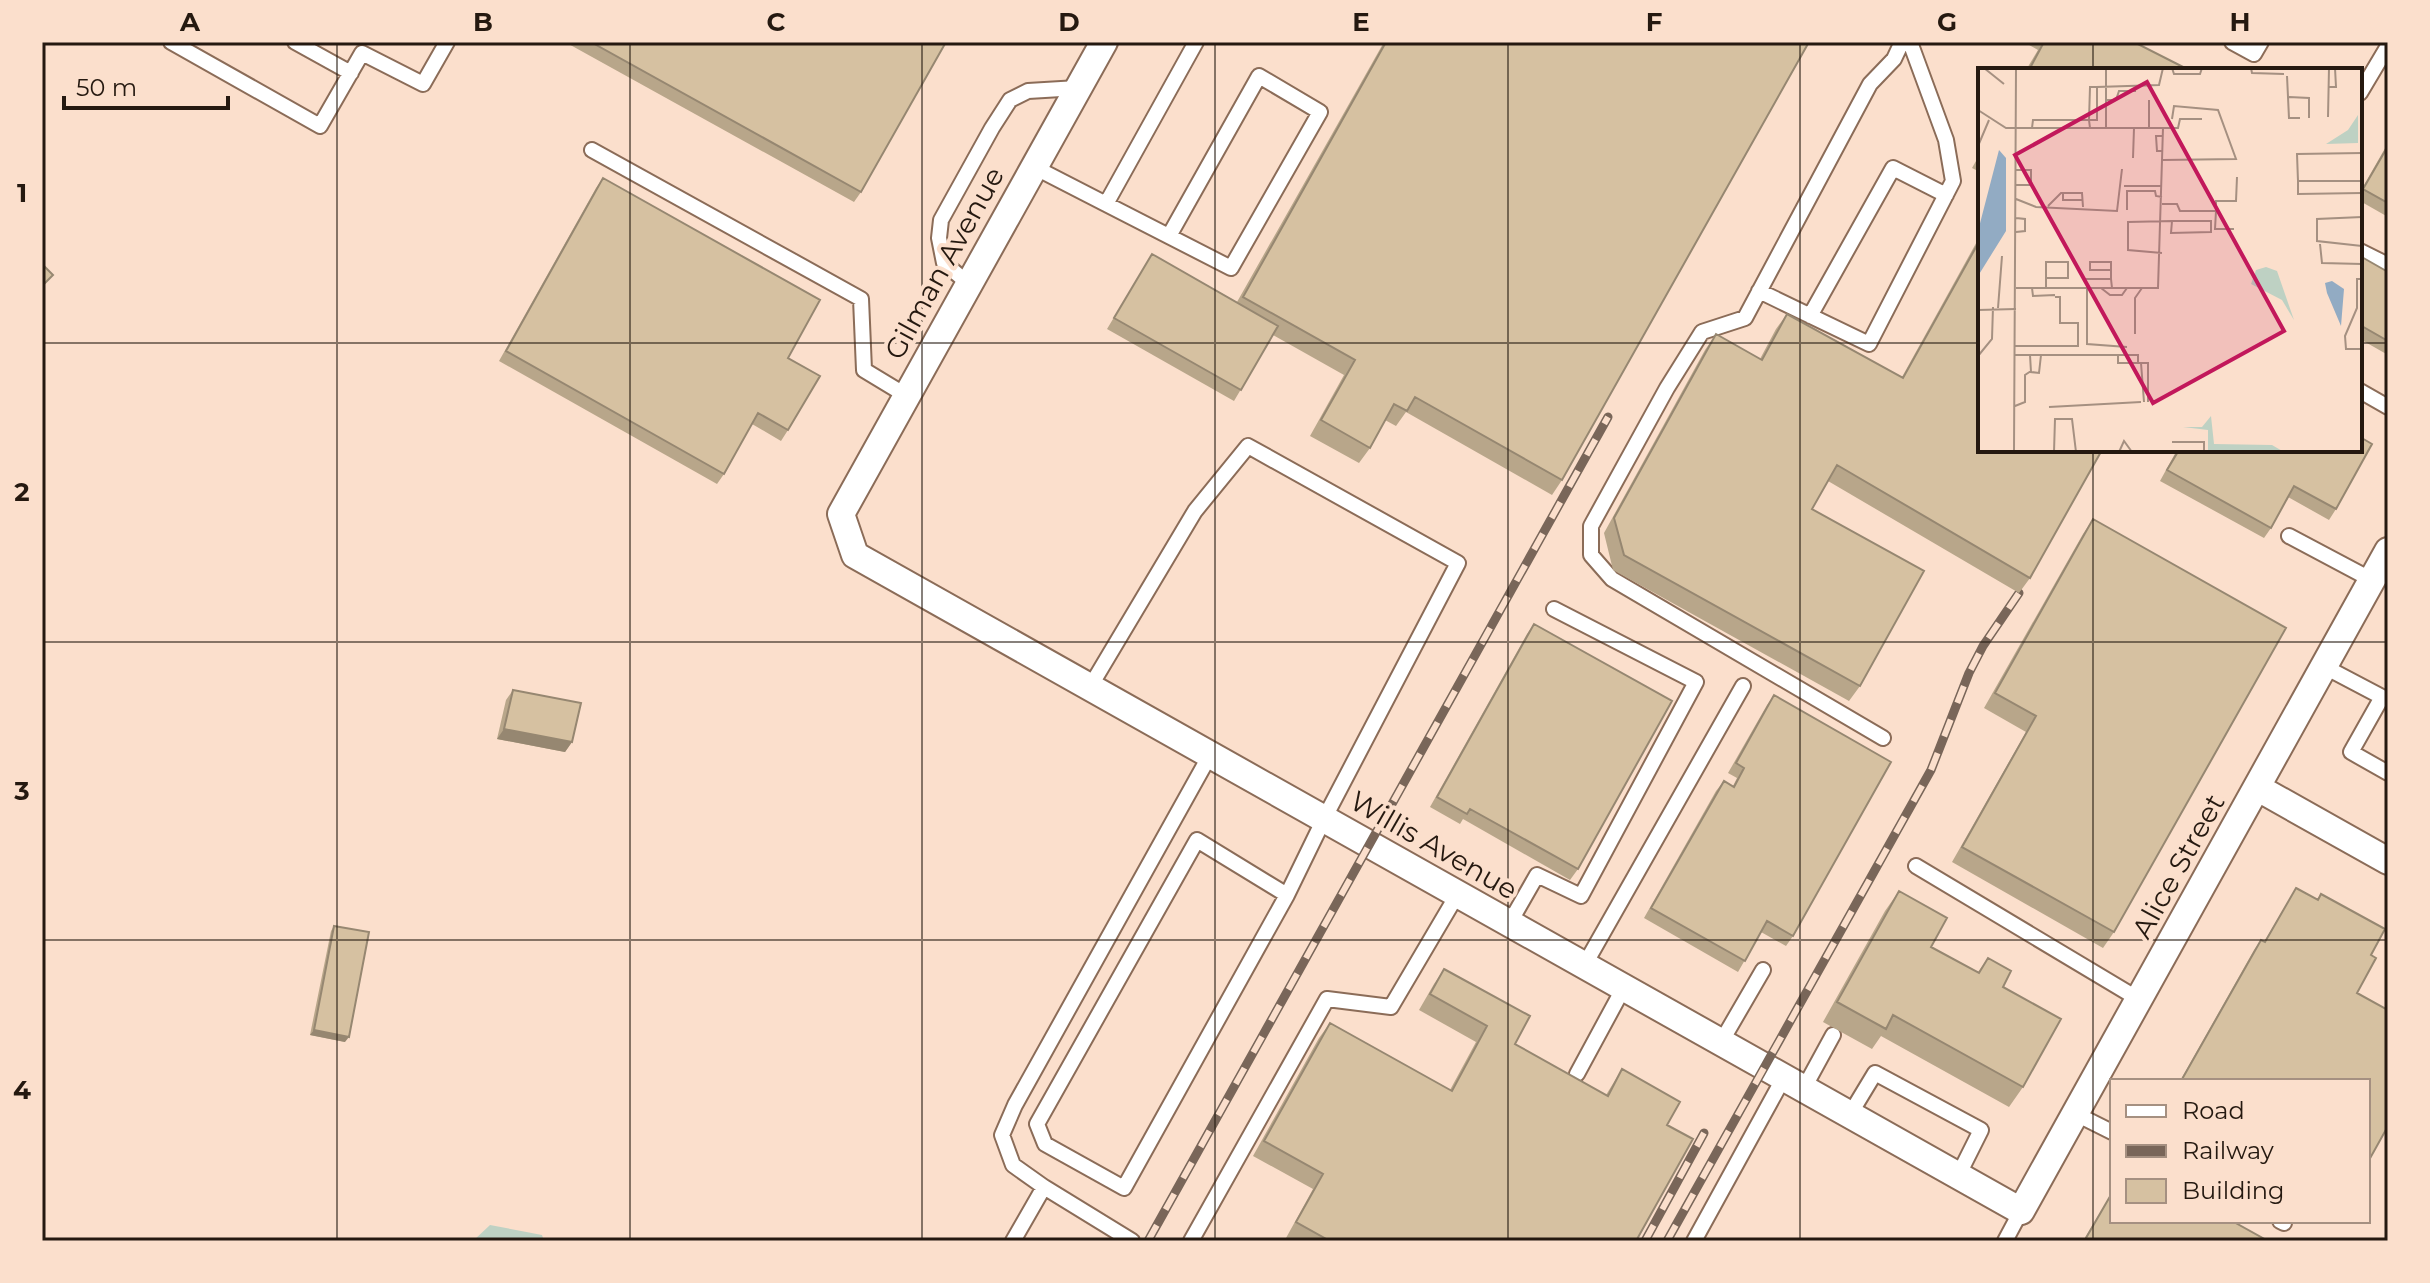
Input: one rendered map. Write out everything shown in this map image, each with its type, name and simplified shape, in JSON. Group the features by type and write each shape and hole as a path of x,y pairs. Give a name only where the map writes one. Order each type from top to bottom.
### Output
{"street":[{"name":"Gilman Avenue","path":"841,514 1104,42"},
{"name":"Willis Avenue","path":"841,514 855,555 2021,1211"},
{"name":"Alice Street","path":"2021,1211 2383,563"},
{"path":"2258,788 2388,861"}],"lane":[{"path":"171,42 320,126 365,47 423,84 447,42"},
{"path":"295,42 351,73"},
{"path":"1106,204 1196,42"},
{"path":"1883,738 1612,579 1591,555 1591,526 1667,388 1702,332 1745,318 1870,84 1894,59 1902,42"},
{"path":"1759,291 1869,344 1953,181 1946,140 1910,42"},
{"path":"2232,42 2254,54 2261,42"},
{"path":"2362,90 2388,46"},
{"path":"1034,167 1231,268 1320,112 1259,76 1169,236"},
{"path":"969,284 944,263 939,238 941,220 962,181 1010,100 1028,91 1078,88"},
{"path":"592,150 861,299 864,370 907,396"},
{"path":"1810,316 1893,168 1946,195"},
{"path":"2362,252 2388,265"},
{"path":"2362,392 2388,407"},
{"path":"1090,687 1195,511 1248,446 1458,563 1287,895 1124,1188 1045,1144 1037,1124 1197,840 1287,895"},
{"path":"2289,536 2383,563"},
{"path":"1509,924 1537,875 1581,896 1696,682 1554,609"},
{"path":"2325,667 2386,695 2351,752 2388,773"},
{"path":"1584,966 1743,686"},
{"path":"1132,1241 1013,1165 1002,1135 1015,1105 1210,755"},
{"path":"1916,866 2140,1000"},
{"path":"1191,1241 1327,999 1391,1007 1457,895"},
{"path":"1720,1044 1763,970"},
{"path":"1577,1074 1623,989"},
{"path":"1694,1241 1793,1085 1833,1035"},
{"path":"1849,1116 1875,1073 1981,1130 1958,1176"},
{"path":"2076,1114 2110,1131"},
{"path":"1013,1241 1044,1187"},
{"path":"2005,1241 2021,1211"}],"green space":[{"path":"490,1225 542,1235 544,1241 473,1241"}],"building":[{"path":"591,42 946,42 861,192"},
{"path":"1386,42 1809,42 1562,480 1415,397 1407,411 1394,404 1370,448 1321,420 1355,360 1243,297"},
{"path":"2044,42 2134,42 2185,68 2030,68"},
{"path":"2388,146 2388,203 2363,189"},
{"path":"603,178 820,300 788,358 820,376 788,430 758,413 724,474 506,351"},
{"path":"1978,244 1978,452 2101,452 2030,578 1837,465 1812,509 1924,571 1860,686 1624,555 1614,518 1716,334 1762,360 1787,314 1903,378"},
{"path":"1152,254 1278,326 1241,390 1114,318"},
{"path":"2362,257 2388,272 2388,341 2362,326"},
{"path":"42,264 53,275 42,286"},
{"path":"2362,438 2372,444 2336,509 2294,486 2271,528 2167,470 2178,452 2362,452"},
{"path":"2093,519 2286,628 2114,932 1962,847 2036,716 1995,693"},
{"path":"1534,624 1672,701 1578,869 1470,809 1467,814 1437,797"},
{"path":"513,690 581,703 572,742 504,729"},
{"path":"1774,695 1891,762 1793,936 1767,921 1745,961 1651,908 1724,781 1734,787 1744,768 1736,763"},
{"path":"2296,888 2318,900 2321,894 2385,929 2371,955 2376,958 2357,993 2388,1010 2388,1126 2370,1158 2370,1079 2182,1079 2261,940 2265,942"},
{"path":"1899,891 1947,918 1931,947 1979,973 1988,958 2011,971 2003,987 2061,1019 2023,1087 1893,1015 1886,1029 1837,1002"},
{"path":"334,926 369,932 349,1037 314,1030"},
{"path":"1444,969 1530,1016 1515,1044 1608,1096 1622,1069 1680,1102 1667,1125 1693,1139 1636,1241 1330,1241 1296,1222 1323,1174 1264,1141 1330,1023 1452,1091 1487,1026 1430,994"},
{"path":"2110,1196 2110,1223 2236,1223 2268,1241 2091,1241 2086,1238"}],"railway":[{"path":"1148,1241 1608,417"},
{"path":"1667,1241 1931,770 1969,673 1983,646 2019,593"},
{"path":"1645,1241 1704,1133"}]}
